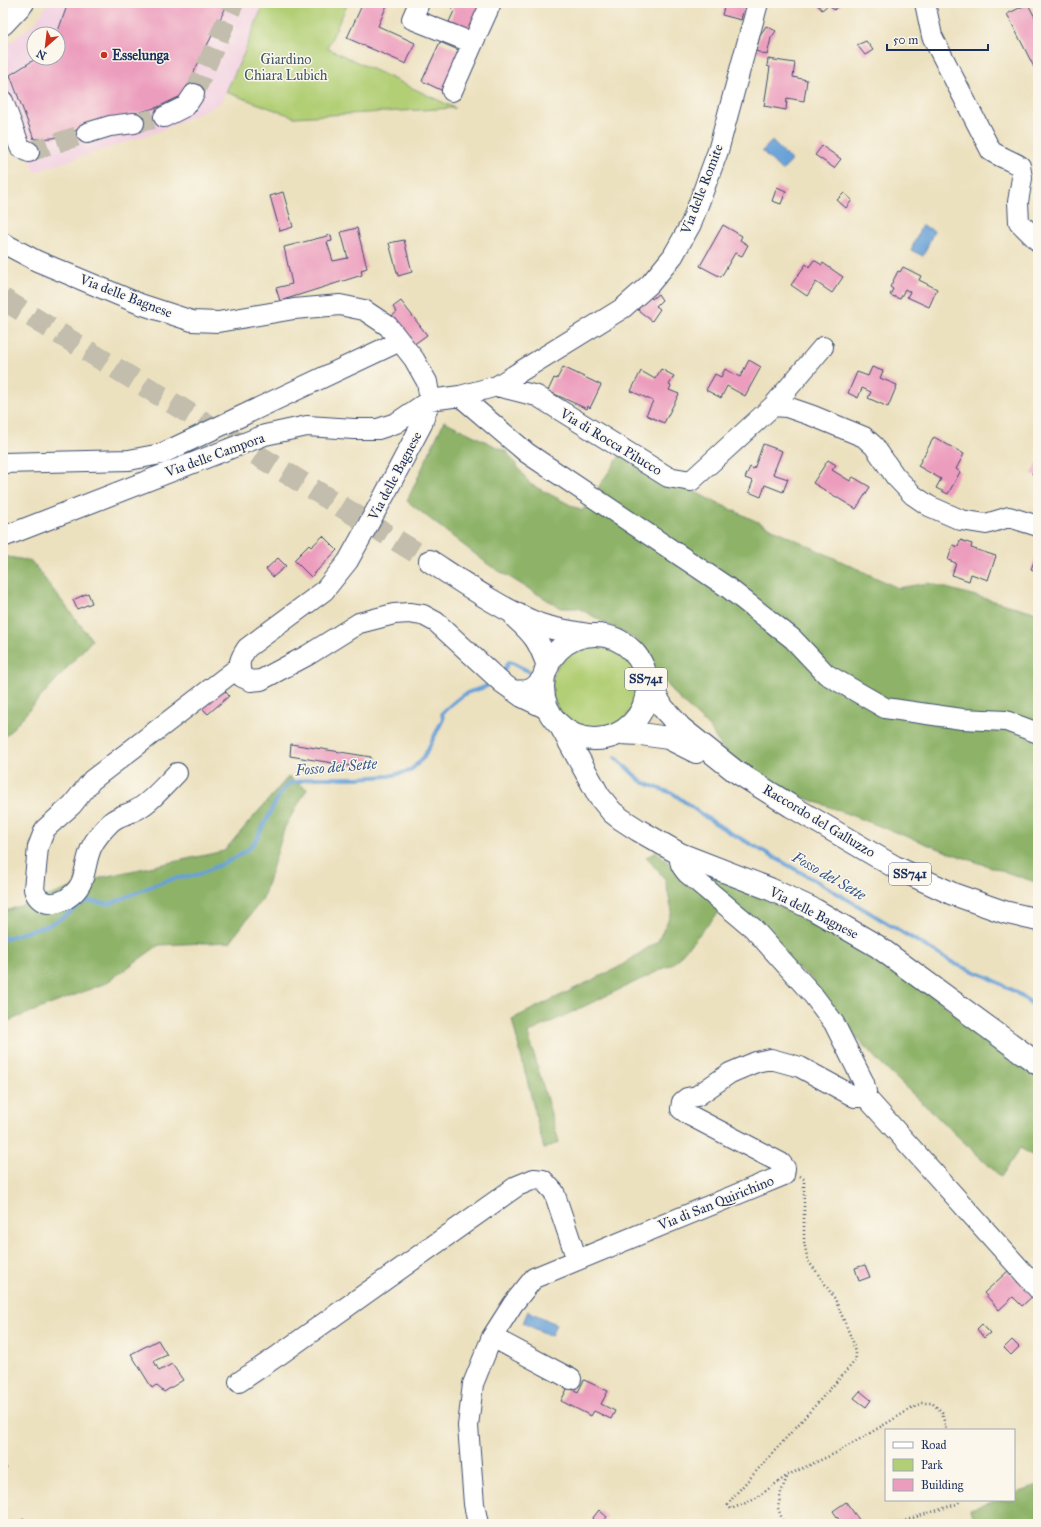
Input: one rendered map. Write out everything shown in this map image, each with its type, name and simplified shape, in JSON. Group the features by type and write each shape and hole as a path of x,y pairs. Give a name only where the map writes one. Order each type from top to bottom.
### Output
{"main road":[{"path":"3,24 22,3"},
{"name":"SS741","path":"430,562 506,609 540,624 563,631 607,636 619,640 633,650 644,668 647,681 647,691 644,704 632,724 613,736 588,738 577,735 555,718 544,691 546,671 541,648 533,634 506,609"},
{"name":"SS741","path":"546,671 554,656 565,644 580,637 590,635"},
{"name":"Raccordo del Galluzzo","path":"647,681 663,708 681,728 735,770 791,806 895,867 953,894 1004,912 1038,920"},
{"name":"Via delle Bagnese","path":"555,718 599,796 612,812 638,830 680,854 770,889 815,910 877,946 1038,1064"},
{"name":"Raccordo del Galluzzo","path":"613,736 641,734 668,738 735,770"},
{"path":"589,776 592,757 613,736"}],"street":[{"path":"452,91 491,3"},
{"name":"Via delle Romite","path":"430,400 460,396 497,386 623,308 650,284 673,256 691,224 718,151 758,3"},
{"path":"926,3 932,36 991,151 996,155 1011,160 1020,166 1022,178 1018,202 1019,222 1038,241"},
{"path":"415,11 474,43"},
{"path":"164,117 186,106 194,94"},
{"path":"3,101 20,148 29,152"},
{"path":"87,133 110,126 134,123"},
{"name":"Via delle Bagnese","path":"3,243 37,261 140,304 192,321 218,322 294,309 340,305 364,310 388,326 414,359 427,382 430,400 422,424 348,561 324,591 247,648 240,659 240,667"},
{"path":"3,463 129,460 161,454 400,341"},
{"name":"Via di Rocca Pilucco","path":"497,386 537,396 668,477 691,481 773,406 823,347"},
{"path":"460,396 527,453 727,587 793,639 826,674 885,708 962,719 1006,721 1038,733"},
{"name":"Via delle Campora","path":"3,537 265,435 307,426 378,429 396,423 430,400"},
{"path":"773,406 787,407 814,416 864,437 874,446 895,476 913,495 929,506 961,520 986,524 1009,517 1038,526"},
{"path":"177,774 136,810 117,816 110,823 92,846 84,878 76,892 62,901 53,904 43,902 36,895 34,889 38,847 46,829 72,805 92,780 240,667 242,677 251,681 261,680 308,655 359,623 394,614 423,614 436,622 522,698 555,718"},
{"path":"500,680 524,691 530,690 536,686 546,671"},
{"path":"680,854 679,860 687,873 753,928 813,995 837,1030 864,1083 866,1092 864,1095 1038,1289"},
{"name":"Via di San Quirichino","path":"478,1524 474,1504 468,1426 474,1384 492,1337 513,1304 534,1278 784,1175 786,1168 781,1163 689,1115 681,1109 682,1102 687,1098 696,1096 730,1073 756,1062 771,1058 800,1067 855,1097 862,1097 864,1095"},
{"path":"239,1382 517,1186 534,1179 543,1180 554,1192 577,1260"},
{"path":"492,1337 571,1379"}],"path":[{"path":"786,1168 797,1173 804,1180 804,1242 808,1261 835,1299 852,1342 856,1360 739,1490 728,1504 731,1509 753,1500 788,1475 836,1453 921,1403 932,1403 942,1412 946,1429"},
{"path":"784,1524 778,1508 781,1492 788,1475"},
{"path":"894,1524 957,1504 960,1501"}],"shaded area":[{"path":"48,3 264,3 230,85 219,104 160,131 35,172 3,90 3,48 26,30 26,66 66,66 66,26 31,26 35,23"}],"green space":[{"name":"Giardino Chiara Lubich","path":"264,3 348,3 327,48 455,108 294,117 226,92 244,53"},
{"path":"444,421 507,452 530,484 582,511 621,454 707,498 898,588 928,583 1038,613 1038,883 950,853 735,771 710,728 674,694 637,640 578,608 561,608 489,565 407,501"},
{"path":"3,556 31,561 92,640 3,739"},
{"path":"595,644 611,647 619,651 631,663 635,671 638,687 635,703 631,711 619,723 611,727 595,730 579,727 571,723 559,711 555,703 552,687 555,671 559,663 571,651 579,647"},
{"path":"288,777 307,789 285,827 263,898 230,942 159,945 106,983 3,1023 3,912 103,877 224,851"},
{"path":"657,852 674,868 705,869 843,937 912,980 1008,1055 1038,1076 1038,1159 1020,1148 1001,1177 882,1065 843,1023 810,977 719,912 673,964 528,1033 559,1142 544,1149 512,1019 619,967 658,941 672,912 665,879 646,857"},
{"path":"1038,1486 1038,1524 974,1524 970,1509 995,1501 1015,1501 1015,1494"}],"water":[{"path":"772,141 792,161 782,171 762,151"},
{"path":"922,225 934,231 923,256 911,250"},
{"path":"528,1311 556,1324 551,1336 523,1323"}],"building":[{"path":"68,3 228,3 192,76 185,94 158,107 133,114 101,120 68,134 53,138 34,139 10,75 26,65 66,66 66,26 60,26"},
{"path":"363,3 388,3 378,26 415,43 406,64 347,38"},
{"path":"459,3 485,3 472,33 449,22 454,11 452,9 455,4 458,5"},
{"path":"725,3 745,3 741,20 722,15"},
{"path":"816,3 842,3 834,10 829,4 822,10"},
{"path":"1028,4 1038,23 1038,75 1007,14"},
{"path":"766,26 776,31 771,38 767,55 756,51 760,36"},
{"path":"866,41 873,50 865,55 857,45"},
{"path":"440,42 463,52 445,92 422,81"},
{"path":"768,59 795,63 793,77 807,80 804,101 787,98 786,110 764,106 770,67 767,66"},
{"path":"822,146 841,159 834,168 815,155"},
{"path":"777,187 786,191 781,204 772,201"},
{"path":"283,192 293,227 280,231 270,196"},
{"path":"844,193 852,200 846,208 837,200"},
{"path":"723,225 742,236 740,240 748,245 742,256 735,253 721,277 700,266"},
{"path":"357,228 367,268 361,270 362,275 280,301 276,288 292,284 284,247 331,235 332,241 327,242 333,261 348,258 341,232"},
{"path":"404,240 412,272 398,276 389,243"},
{"path":"814,260 822,265 823,263 843,277 832,293 816,282 807,296 791,285 806,264 809,267"},
{"path":"903,267 921,276 919,280 937,289 929,307 907,297 910,292 905,289 900,299 890,295 893,289 890,287 898,271 900,272"},
{"path":"648,294 652,299 658,294 662,300 656,306 660,309 652,321 638,310"},
{"path":"401,301 427,335 413,345 392,316 397,312 393,307"},
{"path":"749,360 761,367 745,396 727,386 721,398 706,390 715,374 721,377 725,369 740,377"},
{"path":"563,367 601,385 590,408 588,406 587,409 548,391 554,378 557,379"},
{"path":"872,367 883,371 880,378 897,385 888,407 868,398 871,392 862,388 858,398 848,393 857,372 868,376"},
{"path":"661,369 674,376 669,385 671,386 669,390 679,394 664,423 646,415 653,401 631,391 641,371 655,379"},
{"path":"934,437 964,454 956,469 960,472 948,494 936,488 941,479 918,466"},
{"path":"763,444 782,451 773,474 788,479 783,492 765,485 761,497 749,492 753,481 745,478 750,467 754,469"},
{"path":"828,460 836,465 832,470 850,481 853,477 870,487 856,509 813,483"},
{"path":"1038,462 1038,477 1032,474"},
{"path":"323,536 337,550 311,577 294,560 309,545 311,547"},
{"path":"960,540 972,544 971,548 996,556 988,580 971,574 969,581 952,575 956,563 948,560 953,545 958,547"},
{"path":"1038,552 1038,572 1031,569"},
{"path":"278,558 286,566 273,577 266,569"},
{"path":"88,593 92,603 77,609 73,600"},
{"path":"222,687 229,696 208,714 200,706"},
{"path":"291,744 371,757 369,769 290,756"},
{"path":"865,1265 870,1277 859,1281 855,1268"},
{"path":"1008,1271 1015,1279 1020,1275 1036,1293 1022,1306 1013,1297 999,1310 984,1293"},
{"path":"982,1324 990,1333 984,1338 977,1329"},
{"path":"158,1340 167,1355 154,1361 159,1371 172,1364 183,1380 164,1392 156,1385 152,1388 131,1354"},
{"path":"1012,1340 1019,1347 1011,1355 1004,1348"},
{"path":"584,1380 608,1391 601,1404 615,1411 611,1419 594,1411 591,1416 561,1401 568,1387 578,1392"},
{"path":"860,1391 871,1400 866,1407 854,1398"},
{"path":"3,1464 7,1468 3,1472"},
{"path":"846,1502 860,1521 855,1524 842,1524 833,1511"},
{"path":"599,1510 607,1517 601,1524 598,1524 592,1519"},
{"path":"24,1519 26,1524 15,1524 15,1523"}],"waterway":[{"name":"Fosso del Sette","path":"500,675 509,662 529,671"},
{"name":"Fosso del Sette","path":"3,939 49,925 87,901 110,904 154,885 172,879 197,875 231,860 247,850 255,842 280,794 288,784 313,778 389,776 410,771 424,757 443,719 442,713 463,695 487,686 493,682"},
{"name":"Fosso del Sette","path":"615,757 642,782 674,794 729,832 827,887 955,964 988,977 1017,993 1038,1008"}],"tunnel":[{"path":"194,94 234,3"},
{"path":"134,123 164,117"},
{"path":"29,152 87,133"},
{"path":"3,299 430,561"}],"place":[{"name":"Esselunga","path":"104,55"}]}
